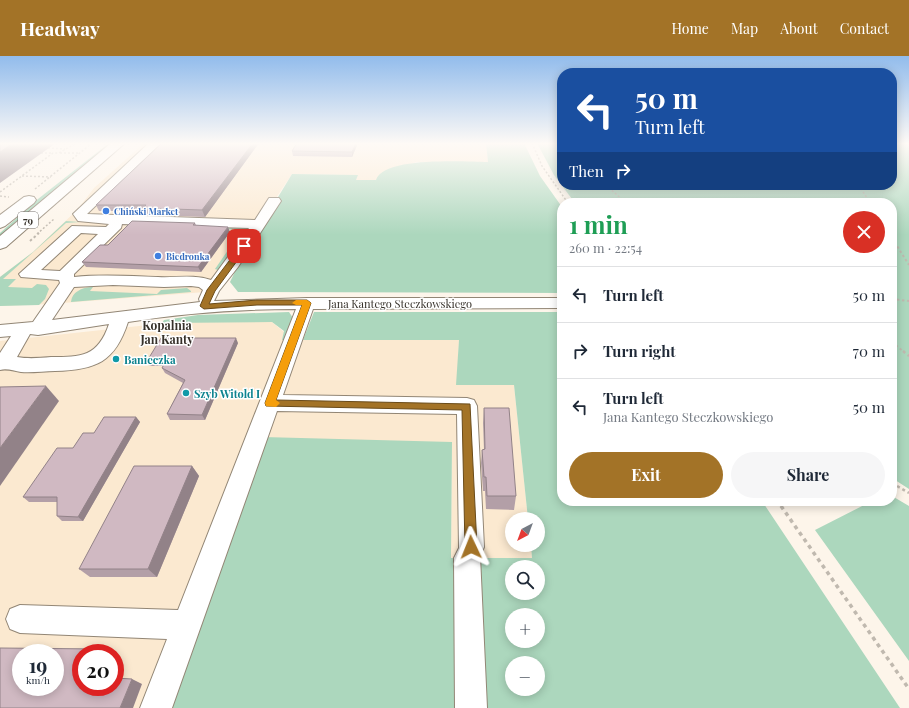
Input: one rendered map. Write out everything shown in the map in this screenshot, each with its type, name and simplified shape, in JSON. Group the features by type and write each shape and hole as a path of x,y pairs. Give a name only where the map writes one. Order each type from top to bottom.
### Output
{"main road":[{"name":"79","path":"0,223 60,173"},
{"name":"79","path":"0,244 83,173"}],"street":[{"path":"123,173 80,214 83,218 259,224"},
{"path":"204,306 211,290 230,267 274,202"},
{"path":"88,219 27,274 67,279 159,282 196,281 210,285 211,290"},
{"path":"2,362 31,329 67,279 68,272 121,220"},
{"path":"77,229 110,231"},
{"name":"Jana Kantego Steczkowskiego","path":"0,331 31,329 204,306 257,303 557,303"},
{"path":"156,708 307,303"},
{"path":"2,362 20,365 78,364 93,360 100,356 113,337 120,318"},
{"path":"270,403 467,406 471,708"},
{"path":"20,619 186,625"}],"path":[{"path":"0,192 25,173"},
{"path":"21,176 47,183 57,173"},
{"path":"547,173 557,187"},
{"path":"612,190 620,198"},
{"path":"897,246 909,265"},
{"path":"897,300 909,301"},
{"path":"897,346 909,356"},
{"path":"897,486 909,493"},
{"path":"781,506 909,689"}],"shaded area":[{"path":"110,173 391,173 376,180 356,180 357,175 292,174 274,201 267,201 205,292 50,304 0,306 0,277 33,252 78,209 94,188"},
{"path":"176,322 272,322 284,332 282,340 459,340 457,385 514,385 527,512 505,512 505,552 532,552 532,558 451,558 452,442 170,708 0,708 0,341"}],"green space":[{"path":"70,173 76,173 0,237 0,233 38,199"},
{"path":"381,173 539,173 557,200 557,293 238,292 230,282 243,255 292,174 358,175 356,180 376,180"},
{"path":"553,173 557,173 557,179"},
{"path":"897,173 909,173 909,489 897,481 897,198 571,198 565,190 897,190"},
{"path":"66,221 80,222 66,223 3,279 16,279 8,287 32,288 37,284 46,285 49,289 45,299 39,305 0,306 0,277 33,252"},
{"path":"125,223 249,228 221,269 218,270 215,269 242,230 124,225"},
{"path":"93,287 90,291 157,294 161,290 187,288 191,292 71,302 75,293 84,288"},
{"path":"289,312 293,318 285,340 282,340 284,331 272,322 162,323 164,320 198,315"},
{"path":"314,312 557,312 557,506 765,506 900,708 170,708 263,437 452,442 451,558 532,558 532,552 545,552 545,512 527,512 514,385 456,385 459,340 303,340"},
{"path":"897,499 909,506 909,661 815,530 862,506 897,506"}],"building":[{"path":"130,173 230,173 202,210 143,208 146,205 96,205"},
{"name":"Biedronka","path":"132,221 195,223 193,225 228,227 198,267 82,262 100,245 108,245"},
{"name":"Szyb Witold I","path":"161,338 236,338 202,415 167,414 185,380 162,368 166,361 147,361"},
{"path":"46,386 0,448 0,387"},
{"path":"484,408 509,408 516,496 487,496 482,450 485,449"},
{"path":"104,417 136,417 78,517 57,516 57,497 23,497 57,448 73,448 83,433 94,433"},
{"path":"134,466 192,466 148,569 79,569"},
{"path":"0,648 12,648 12,696 64,696 64,649 72,649 72,696 124,696 124,679 132,679 120,708 0,708"}],"slow traffic":[{"path":"276,403 270,403 307,303 296,303"}],"place":[{"name":"Chiński Market","path":"106,211"},
{"name":"Biedronka","path":"158,256"},
{"name":"Banieczka","path":"116,359"},
{"name":"Szyb Witold I","path":"186,393"}],"district":[{"name":"Kopalnia Jan Kanty","path":"167,332"}],"route":[{"path":"244,246 230,267 211,290 204,306 257,303 307,303 270,403 467,406 471,547"}]}
